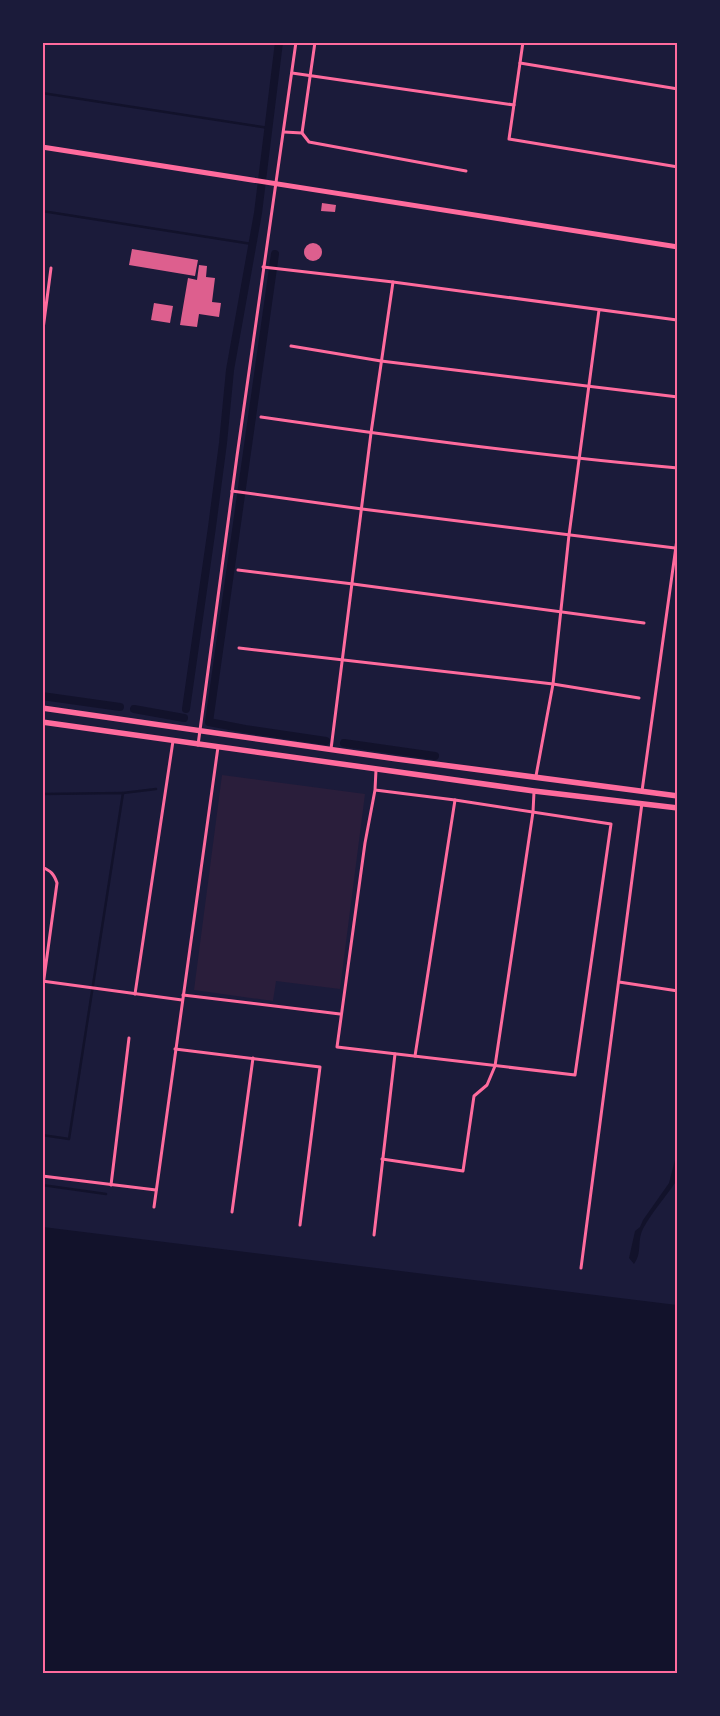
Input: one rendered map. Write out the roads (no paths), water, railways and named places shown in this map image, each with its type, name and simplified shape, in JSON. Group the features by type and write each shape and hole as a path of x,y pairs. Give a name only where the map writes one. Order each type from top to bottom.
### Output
{"main road":[{"path":"42,147 678,247"},
{"path":"42,708 330,750 678,796"},
{"path":"42,722 376,770 678,808"}],"street":[{"path":"198,745 296,42"},
{"path":"315,42 302,133 309,142 466,171"},
{"path":"523,42 509,139 678,167"},
{"path":"520,63 678,89"},
{"path":"292,73 514,105"},
{"path":"284,132 302,133"},
{"path":"265,267 677,320"},
{"path":"42,337 51,268"},
{"path":"330,750 353,584 371,433 393,282"},
{"path":"536,777 553,684 569,535 599,310"},
{"path":"291,346 382,360 678,398"},
{"path":"261,417 580,460 678,468"},
{"path":"234,491 675,548"},
{"path":"642,791 678,532"},
{"path":"238,570 644,623"},
{"path":"239,648 553,684 639,698"},
{"path":"135,994 173,741"},
{"path":"154,1207 218,747"},
{"path":"375,790 455,800 611,824 575,1075 337,1046 365,843 375,790 376,770"},
{"path":"382,1159 463,1171 474,1096 487,1085 495,1066 533,812 534,791"},
{"path":"414,1056 455,800"},
{"path":"581,1268 642,803"},
{"path":"42,867 50,870 57,883 42,993"},
{"path":"43,981 182,1000"},
{"path":"619,982 678,991"},
{"path":"183,995 340,1014"},
{"path":"111,1185 129,1038"},
{"path":"176,1049 320,1066 300,1225"},
{"path":"374,1235 395,1054"},
{"path":"232,1212 253,1058"},
{"path":"42,1176 156,1190"}],"waterway":[{"path":"186,709 223,443 230,370 258,213 279,42"},
{"path":"42,93 269,128"},
{"path":"42,211 252,244"},
{"path":"275,254 209,722 326,741"},
{"path":"42,696 120,707"},
{"path":"134,709 184,718"},
{"path":"344,743 435,756"},
{"path":"123,793 156,789"},
{"path":"42,794 123,793 69,1139 42,1135"},
{"path":"42,1185 106,1194"}]}
